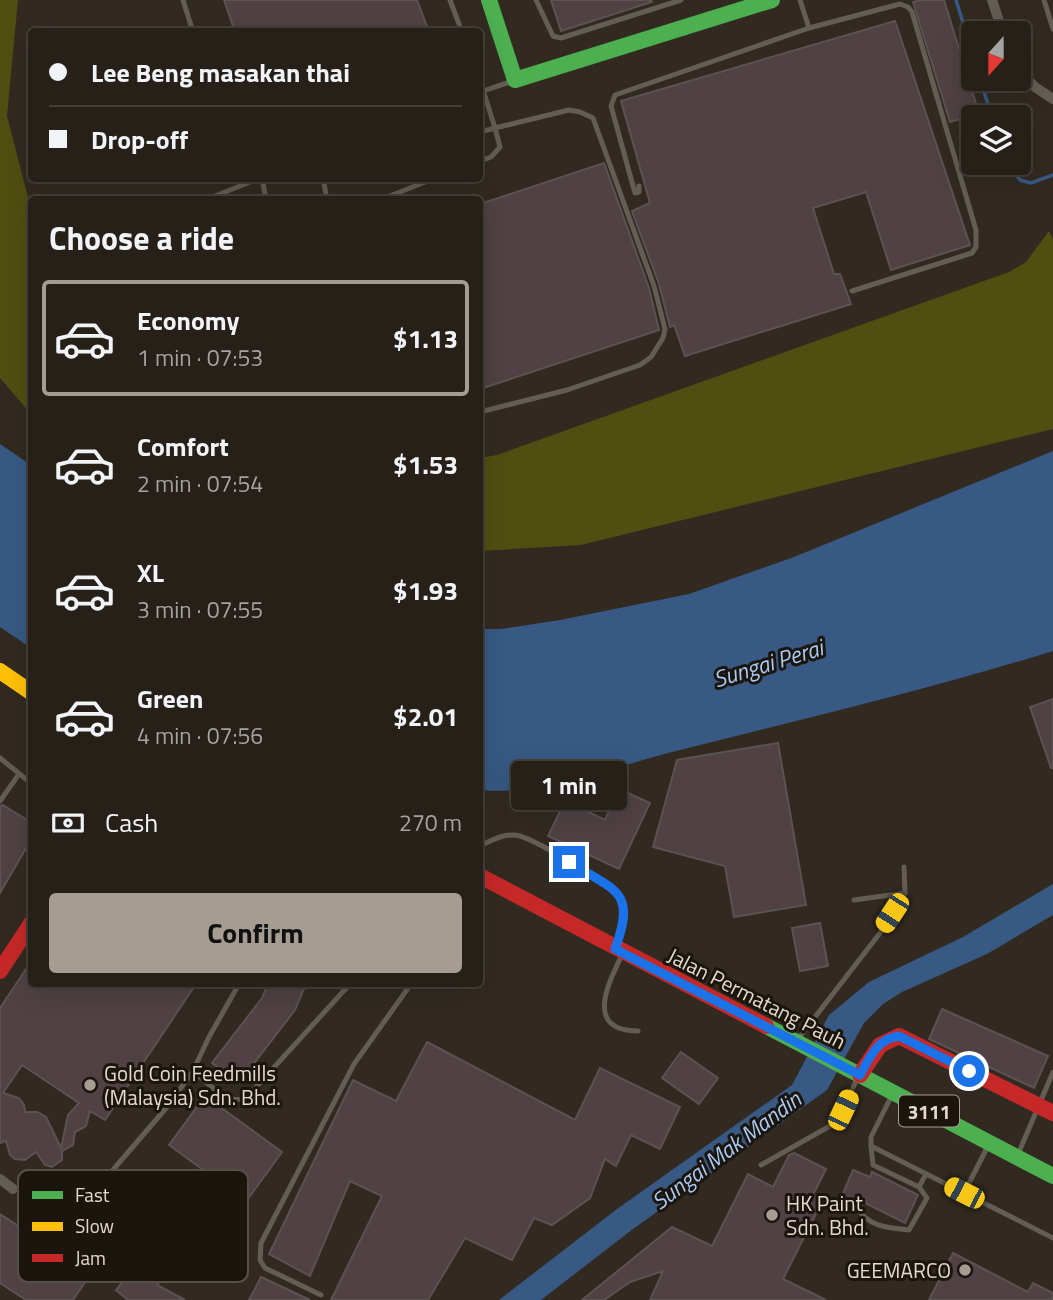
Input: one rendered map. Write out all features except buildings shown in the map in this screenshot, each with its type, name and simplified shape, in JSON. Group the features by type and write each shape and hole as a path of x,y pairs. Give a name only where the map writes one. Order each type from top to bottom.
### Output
{"main road":[{"path":"489,0 514,80 772,0"},
{"path":"0,671 28,690"},
{"name":"Jalan Permatang Pauh","path":"483,881 1053,1176"},
{"path":"0,971 28,928"},
{"path":"860,1075 877,1045 889,1037 899,1036 1046,1109"}],"street":[{"path":"992,0 999,21"},
{"path":"1031,84 1053,99"},
{"path":"0,1179 13,1189"}],"lane":[{"path":"183,0 192,28"},
{"path":"450,0 460,28"},
{"path":"536,0 552,36 561,38 681,0"},
{"path":"800,0 809,28"},
{"path":"1044,0 1053,29"},
{"path":"639,186 639,192 635,193 611,106 615,95 809,28 900,4 908,7 912,12 976,230 976,247 972,253 852,291"},
{"path":"483,90 514,80"},
{"path":"483,96 500,147 491,157 483,161"},
{"path":"483,131 569,110 593,118 654,286 665,329 658,347 640,365 567,390 483,411"},
{"path":"215,196 251,182"},
{"path":"390,196 425,182"},
{"path":"0,758 28,781"},
{"path":"0,801 19,774"},
{"path":"483,845 508,835 520,836 609,887 622,900 625,917 619,951 606,992 605,1011 611,1023 626,1030 638,1031"},
{"path":"799,1043 880,933 905,893 904,867"},
{"path":"854,900 905,893"},
{"path":"113,1170 167,1107 193,1071 237,987"},
{"path":"193,1071 228,1098 246,1098 347,987"},
{"path":"321,1295 265,1268 260,1260 261,1243 354,1064 409,987"},
{"path":"1017,1157 1046,1109 1053,1072"},
{"path":"761,1165 837,1122 860,1075"},
{"path":"876,1173 873,1166 872,1137 893,1092"},
{"path":"964,1193 989,1143"},
{"path":"871,1146 1053,1238"},
{"path":"862,1202 858,1209 862,1216 883,1227 909,1230 927,1198 919,1187 873,1166"},
{"path":"919,1187 926,1174"}],"shaded area":[{"path":"0,0 18,0 7,116 28,197 28,411 0,378"},
{"path":"1049,231 1053,240 1053,429 581,545 483,551 483,457 497,455 1009,272 1026,262"}],"water":[{"path":"0,444 28,463 28,646 0,627"},
{"name":"Sungai Perai","path":"1053,451 1053,651 911,692 553,785 504,791 483,790 483,629 560,620 689,594 794,557"},
{"name":"Sungai Mak Mandin","path":"1053,884 1053,915 987,954 902,992 883,1004 864,1023 827,1090 633,1229 541,1300 499,1300 617,1209 792,1085 829,1015 869,982 963,937"}],"waterway":[{"path":"956,0 962,21"},
{"path":"984,91 988,105"},
{"path":"1016,175 1020,180 1031,183 1053,175"}],"traffic: fast":[{"path":"489,0 515,80 772,0"},
{"path":"766,1026 1053,1176"}],"traffic: slow":[{"path":"0,671 28,690"}],"traffic: jam":[{"path":"483,878 766,1026"},
{"path":"0,971 28,928"},
{"path":"860,1075 880,1045 899,1036 1053,1113"}],"place":[{"name":"Gold Coin Feedmills (Malaysia) Sdn. Bhd.","path":"90,1085"},
{"name":"HK Paint Sdn. Bhd.","path":"772,1215"},
{"name":"GEEMARCO","path":"965,1270"}],"route":[{"path":"569,862 609,887 622,900 625,917 615,949 860,1075 877,1045 889,1037 899,1036 969,1071"}]}
